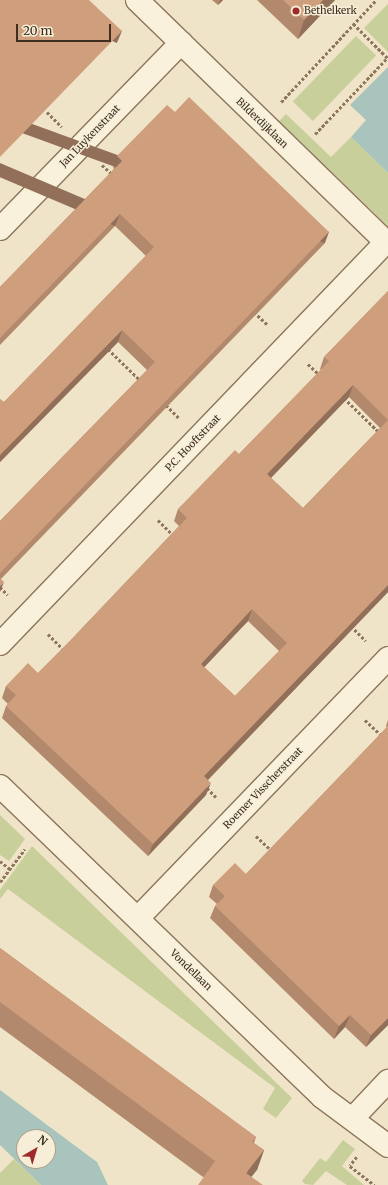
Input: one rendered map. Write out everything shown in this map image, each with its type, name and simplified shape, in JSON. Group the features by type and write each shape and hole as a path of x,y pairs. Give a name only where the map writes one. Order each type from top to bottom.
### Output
{"street":[{"name":"Bilderdijklaan","path":"137,0 387,243"},
{"name":"Jan Luykenstraat","path":"0,229 181,43"},
{"name":"P.C. Hooftstraat","path":"0,644 387,243"},
{"name":"Roemer Visscherstraat","path":"138,918 387,660"},
{"name":"Vondellaan","path":"0,786 322,1097 354,1117 388,1146"},
{"path":"354,1117 388,1082"}],"path":[{"path":"262,122 376,0"},
{"path":"310,128 316,134 387,58 352,24"},
{"path":"283,101 288,106"},
{"path":"43,109 114,177"},
{"path":"248,306 327,382"},
{"path":"102,344 142,382"},
{"path":"338,393 382,436"},
{"path":"159,398 199,437"},
{"path":"138,500 177,538"},
{"path":"0,587 66,652"},
{"path":"346,622 387,660"},
{"path":"203,785 274,854"},
{"path":"0,882 42,826"},
{"path":"0,861 10,869"}],"green space":[{"path":"388,4 388,52 364,28"},
{"path":"356,36 376,55 313,121 293,101"},
{"path":"286,114 331,157 351,137 388,173 388,226 279,121"},
{"path":"0,815 25,839 9,861 0,855"},
{"path":"32,846 292,1098 276,1118 263,1109 275,1088 8,889 0,899 0,890"},
{"path":"343,1140 355,1149 342,1166 364,1185 347,1185 326,1171 313,1185 305,1184 302,1181 320,1158 326,1162"},
{"path":"14,1159 16,1161 16,1169 24,1169 41,1185 0,1185 0,1173"}],"water":[{"path":"388,67 388,173 351,137 366,120 350,105"},
{"path":"0,1090 53,1129 16,1129 16,1161 0,1145"},
{"path":"56,1132 97,1162 108,1185 41,1185 25,1169 56,1169"}],"building":[{"path":"0,0 89,0 122,31 0,157"},
{"path":"283,0 323,0 304,20"},
{"path":"189,97 329,232 0,573 0,521 155,362 122,330 0,455 0,399 4,402 154,247 120,214 0,338 0,287 122,161 117,156 167,105 175,112"},
{"path":"388,291 388,420 388,585 204,776 211,783 153,844 6,706 16,695 6,686 28,663 38,673 67,644 187,518 178,509 235,450 239,454 329,361 324,357","holes":["353,385 388,420 303,508 267,474","252,609 287,643 235,696 201,664"]},
{"path":"0,578 4,582 0,586"},
{"path":"388,726 388,1018 371,1035 350,1015 339,1026 215,906 225,896 213,885 235,863 246,874"},
{"path":"0,948 256,1137 252,1142 264,1150 246,1173 263,1185 198,1185 215,1161 0,1002"}],"place":[{"name":"Bethelkerk","path":"296,11"}]}
